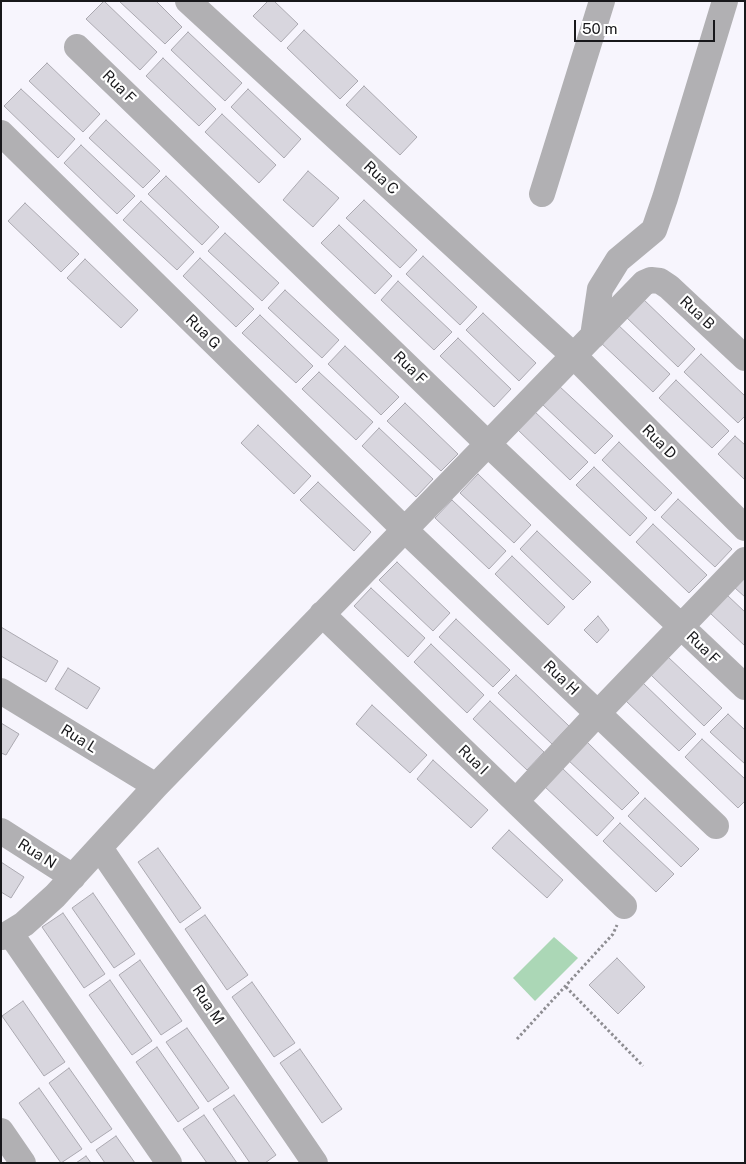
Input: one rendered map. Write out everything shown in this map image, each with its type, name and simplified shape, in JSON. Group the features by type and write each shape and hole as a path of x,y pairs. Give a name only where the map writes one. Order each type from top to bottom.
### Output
{"street":[{"name":"Rua C","path":"188,1 574,356"},
{"path":"542,194 602,1"},
{"path":"169,1163 4,939 40,911 156,786 593,336 600,289 618,260 654,230 666,198 725,1"},
{"name":"Rua F","path":"77,47 488,444 745,687"},
{"name":"Rua G","path":"1,134 405,530"},
{"name":"Rua B","path":"593,336 644,284 651,280 660,281 669,287 745,358"},
{"name":"Rua D","path":"574,356 745,528"},
{"name":"Rua H","path":"405,530 716,826"},
{"path":"516,801 745,560"},
{"name":"Rua I","path":"322,614 624,906"},
{"name":"Rua L","path":"1,691 156,786"},
{"name":"Rua N","path":"1,831 73,877"},
{"name":"Rua M","path":"100,848 315,1163"},
{"path":"1,1131 23,1163"}],"path":[{"path":"518,1038 614,934 624,906"},
{"path":"566,987 643,1066"}],"green space":[{"path":"554,937 578,958 535,1001 513,978"}],"building":[{"path":"104,1 157,52 140,70 86,19"},
{"path":"119,1 156,1 182,27 165,44"},
{"path":"268,1 274,1 298,24 281,42 253,16"},
{"path":"304,30 358,81 340,99 287,48"},
{"path":"188,32 242,83 225,101 171,50"},
{"path":"163,58 216,109 199,126 146,76"},
{"path":"47,63 100,114 83,132 29,81"},
{"path":"364,86 417,137 400,155 346,105"},
{"path":"21,89 75,139 58,158 4,106"},
{"path":"248,89 301,139 284,158 231,107"},
{"path":"222,114 276,165 259,183 205,132"},
{"path":"106,120 160,171 143,188 89,138"},
{"path":"81,145 135,196 117,214 64,163"},
{"path":"308,171 339,198 313,227 283,200"},
{"path":"166,176 219,227 202,245 148,194"},
{"path":"364,200 417,250 400,268 346,218"},
{"path":"141,201 194,252 177,270 123,220"},
{"path":"25,203 79,254 61,272 8,221"},
{"path":"339,225 392,276 375,294 321,243"},
{"path":"225,233 279,283 262,301 208,251"},
{"path":"423,256 477,307 460,325 406,274"},
{"path":"200,258 254,309 236,327 183,276"},
{"path":"85,259 138,310 121,328 67,278"},
{"path":"398,281 452,332 434,350 381,300"},
{"path":"285,290 339,340 322,358 268,308"},
{"path":"642,298 695,349 678,367 625,316"},
{"path":"483,313 536,363 519,381 466,330"},
{"path":"260,315 313,366 296,383 242,333"},
{"path":"616,323 670,374 653,392 599,341"},
{"path":"458,338 511,389 494,407 440,356"},
{"path":"345,346 399,397 381,415 328,364"},
{"path":"701,354 745,396 745,416 738,423 684,372"},
{"path":"319,372 373,422 356,440 302,389"},
{"path":"676,380 729,431 712,448 659,398"},
{"path":"559,386 613,436 595,454 542,404"},
{"path":"405,403 458,454 441,471 387,421"},
{"path":"534,411 588,462 570,480 517,429"},
{"path":"258,425 311,476 294,494 241,443"},
{"path":"379,428 433,479 416,497 362,446"},
{"path":"735,436 745,445 745,480 718,454"},
{"path":"619,442 672,493 655,511 602,460"},
{"path":"594,467 647,518 630,536 576,485"},
{"path":"478,474 531,525 514,543 460,493"},
{"path":"318,482 371,532 354,551 300,500"},
{"path":"678,499 732,549 715,567 661,517"},
{"path":"452,500 506,551 489,569 435,518"},
{"path":"653,524 707,575 689,593 636,542"},
{"path":"537,531 591,582 573,600 520,549"},
{"path":"512,556 565,607 548,625 495,574"},
{"path":"397,562 450,613 433,631 379,580"},
{"path":"745,577 745,597 735,588"},
{"path":"371,588 425,638 408,657 354,606"},
{"path":"727,595 745,612 745,646 710,613"},
{"path":"598,616 609,630 597,643 584,630"},
{"path":"456,619 510,670 493,687 439,637"},
{"path":"1,627 58,661 46,682 1,656"},
{"path":"431,644 484,695 467,713 414,662"},
{"path":"668,657 722,708 704,726 651,675"},
{"path":"68,668 100,688 87,709 55,689"},
{"path":"516,675 569,726 552,744 498,693"},
{"path":"643,683 696,734 679,751 626,701"},
{"path":"490,701 544,752 527,770 473,719"},
{"path":"372,705 427,755 410,773 356,724"},
{"path":"728,714 745,730 745,764 710,732"},
{"path":"1,723 19,734 6,755 1,753"},
{"path":"702,739 745,779 745,801 738,808 685,757"},
{"path":"586,741 639,793 622,810 568,760"},
{"path":"433,760 488,810 471,828 417,779"},
{"path":"561,767 614,818 597,836 543,785"},
{"path":"645,798 699,849 681,867 628,816"},
{"path":"620,823 674,874 656,892 603,841"},
{"path":"509,830 563,880 547,898 492,848"},
{"path":"158,848 201,908 180,923 138,862"},
{"path":"1,862 24,877 11,898 1,892"},
{"path":"93,893 135,954 114,968 72,908"},
{"path":"63,913 105,974 84,988 42,927"},
{"path":"205,915 248,975 227,990 185,929"},
{"path":"617,958 645,987 618,1014 589,985"},
{"path":"140,960 182,1021 161,1035 119,975"},
{"path":"110,980 152,1041 132,1055 89,995"},
{"path":"252,982 295,1043 274,1057 232,997"},
{"path":"23,1001 65,1062 44,1076 2,1016"},
{"path":"187,1028 229,1088 208,1102 166,1042"},
{"path":"157,1047 199,1108 178,1122 136,1062"},
{"path":"300,1049 342,1109 322,1123 280,1063"},
{"path":"69,1068 112,1129 91,1143 49,1083"},
{"path":"39,1088 82,1149 61,1163 19,1103"},
{"path":"234,1095 276,1155 265,1163 250,1163 213,1109"},
{"path":"204,1115 237,1163 207,1163 183,1129"},
{"path":"116,1136 135,1163 105,1163 96,1150"},
{"path":"86,1156 91,1163 76,1163"}]}
